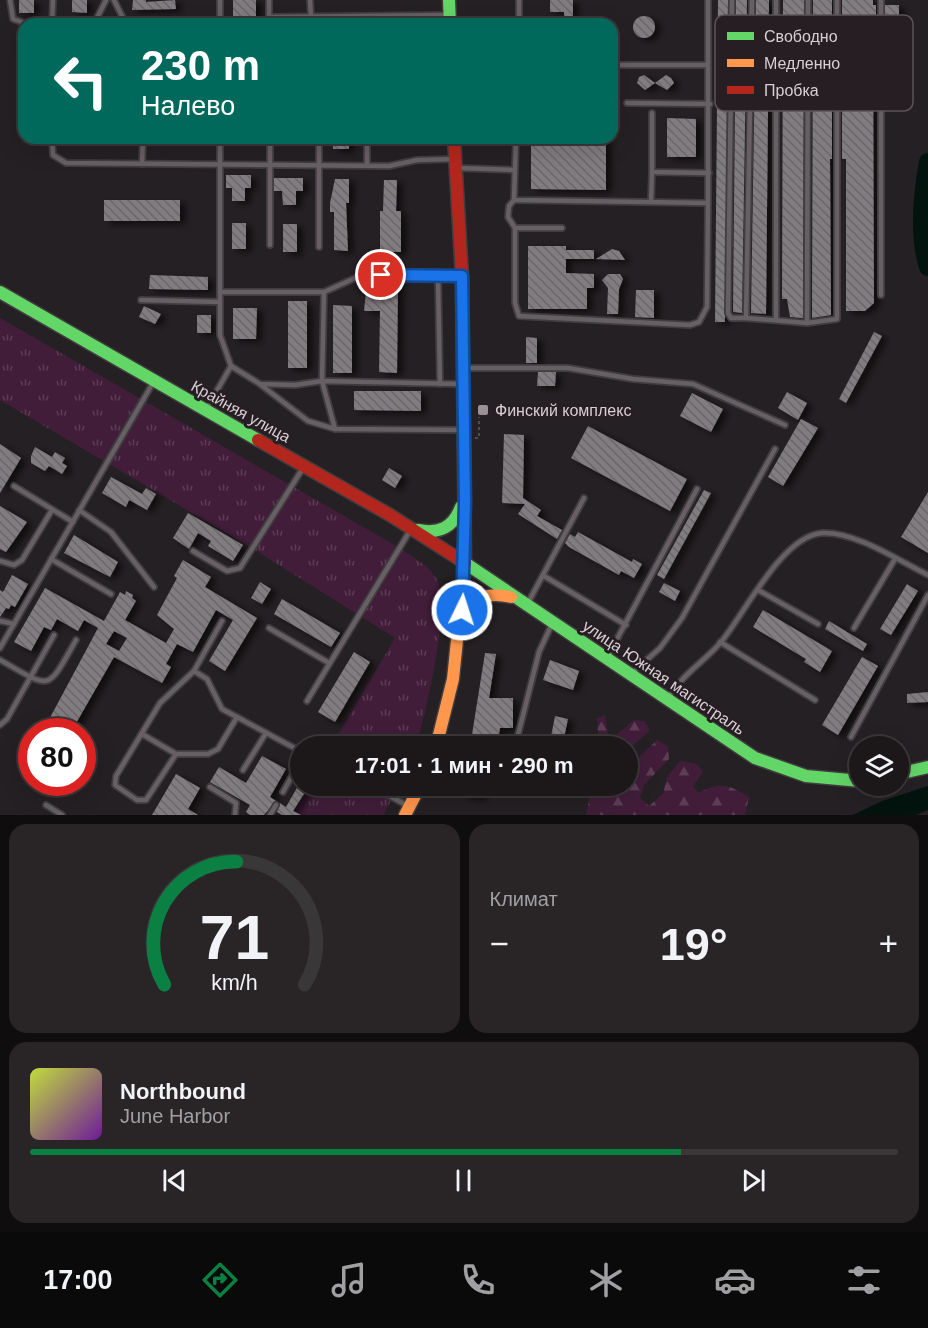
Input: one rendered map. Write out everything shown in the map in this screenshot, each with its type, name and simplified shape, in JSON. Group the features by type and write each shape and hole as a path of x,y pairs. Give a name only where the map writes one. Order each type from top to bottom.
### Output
{"main road":[{"path":"450,0 450,18"},
{"path":"439,736 452,686 465,563 462,276 454,144"},
{"name":"Крайняя улица","path":"0,294 304,466 465,563"},
{"path":"411,529 436,532 450,528 458,516 465,488"},
{"name":"улица Южная магистраль","path":"465,563 739,748 771,765 812,777 849,780"},
{"path":"460,625 470,603 476,597 494,594 524,601"},
{"path":"909,771 928,767"},
{"path":"408,811 415,796"}],"lane":[{"path":"10,0 13,19 18,21"},
{"path":"52,18 53,0"},
{"path":"97,18 106,0"},
{"path":"114,0 123,18"},
{"path":"220,0 220,18"},
{"path":"269,0 269,17 427,18"},
{"path":"310,0 311,16"},
{"path":"519,0 519,18"},
{"path":"516,144 514,200 508,212 509,222 515,228 515,303 519,316 690,325 699,322 707,308 710,104 708,0"},
{"path":"732,0 732,15"},
{"path":"752,0 752,15"},
{"path":"808,0 808,15"},
{"path":"618,65 708,65"},
{"path":"627,104 710,104"},
{"path":"731,111 728,313 731,318 776,319 807,323 837,319 837,111"},
{"path":"746,318 750,111"},
{"path":"776,111 776,319"},
{"path":"807,323 808,111"},
{"path":"881,111 881,295"},
{"path":"651,202 652,112"},
{"path":"52,144 53,155 66,163 455,164 515,171"},
{"path":"142,144 142,164"},
{"path":"220,144 220,335 231,366 260,384 308,421 335,429 464,430"},
{"path":"270,144 270,245"},
{"path":"318,144 320,247"},
{"path":"367,144 367,165"},
{"path":"652,172 709,173"},
{"path":"514,200 708,203"},
{"path":"515,228 562,228"},
{"path":"220,292 324,292 362,275 462,276"},
{"path":"438,276 440,384"},
{"path":"324,292 322,381 335,429"},
{"path":"141,300 220,302"},
{"path":"206,411 231,366"},
{"path":"464,368 568,368 633,379 680,381 693,384 785,424"},
{"path":"0,648 154,381"},
{"path":"260,384 296,385 322,381 464,384"},
{"path":"630,675 660,648 682,618 775,449"},
{"path":"193,551 227,571 240,568 304,466"},
{"path":"14,486 73,522"},
{"path":"606,658 626,625 697,489"},
{"path":"524,601 544,576 584,498"},
{"path":"0,561 14,565 22,561 52,510"},
{"path":"79,510 111,532 154,587"},
{"path":"307,700 411,529"},
{"path":"666,699 678,683 720,642 791,549 807,537 820,533 853,538 928,575"},
{"path":"51,559 111,594"},
{"path":"854,628 895,559"},
{"path":"544,576 626,625"},
{"path":"758,590 818,624"},
{"path":"851,736 928,595"},
{"path":"0,621 14,624"},
{"path":"176,754 149,797 137,800 117,788 115,780 160,703 194,671 222,621"},
{"path":"518,736 538,652 553,621"},
{"path":"268,628 329,663"},
{"path":"0,725 7,718 54,635"},
{"path":"0,660 44,682 53,679 76,640"},
{"path":"720,642 815,700"},
{"path":"194,671 207,679 222,709 290,746"},
{"path":"142,734 176,754 215,753 237,717"},
{"path":"243,770 266,733"},
{"path":"283,792 290,780"},
{"path":"210,788 234,800 238,807 236,814"},
{"path":"386,796 408,811"},
{"path":"270,815 276,804"},
{"path":"46,805 62,815"}],"green space":[{"path":"0,318 416,559 437,580 441,614 435,662 419,736 337,736 395,638 252,548 0,400"},
{"path":"605,715 608,736 598,736 597,719"},
{"path":"634,720 644,721 650,730 638,741 638,736 615,736"},
{"path":"657,740 668,746 669,759 644,785 640,798 649,806 663,794 667,777 680,761 697,764 703,772 693,786 698,793 713,787 724,786 749,797 745,815 586,815 590,796 638,796 638,758"},
{"path":"303,796 393,796 383,815 292,815"}],"shaded area":[{"path":"928,786 928,810 916,815 853,815 882,801 897,796 909,796 909,792"}],"building":[{"path":"19,0 34,0 34,13 19,13"},
{"path":"72,0 87,0 87,13 72,12"},
{"path":"133,0 146,0 146,2 175,0 176,9 132,10"},
{"path":"233,0 256,0 256,18 233,18"},
{"path":"550,0 573,0 573,18 564,18 564,12 550,12"},
{"path":"718,0 728,0 728,15 718,15"},
{"path":"736,0 747,0 747,15 736,15"},
{"path":"756,0 769,0 769,15 756,15"},
{"path":"783,0 804,0 804,15 783,15"},
{"path":"813,0 832,0 832,15 813,15"},
{"path":"842,0 873,0 873,5 876,5 876,15 842,15"},
{"path":"885,5 899,5 899,15 885,15"},
{"path":"644,16 652,19 655,27 652,35 644,38 636,35 633,27 636,19"},
{"path":"644,75 655,83 645,90 637,83 639,77"},
{"path":"666,75 674,83 667,90 655,83"},
{"path":"717,111 727,111 725,322 715,322"},
{"path":"735,111 745,111 742,313 733,312"},
{"path":"754,111 768,111 766,314 751,313"},
{"path":"783,111 804,111 803,318 790,317 787,299 782,299"},
{"path":"813,111 832,111 831,315 812,318"},
{"path":"842,111 873,111 874,303 865,311 846,311 846,159 842,159"},
{"path":"667,118 696,119 696,157 667,157"},
{"path":"333,144 349,144 349,149 333,149"},
{"path":"531,144 606,144 606,190 531,189"},
{"path":"226,175 251,175 251,188 245,188 245,201 232,201 232,188 226,188"},
{"path":"274,178 303,178 303,191 296,191 296,205 283,205 282,191 274,191"},
{"path":"335,179 349,179 349,203 346,203 348,251 334,250 334,212 330,212 330,203"},
{"path":"384,180 397,180 396,211 401,211 401,252 380,252 380,211 383,211"},
{"path":"104,200 180,200 180,221 104,221"},
{"path":"232,223 246,223 246,249 232,249"},
{"path":"283,224 297,224 297,252 283,252"},
{"path":"528,246 566,246 566,250 594,250 594,259 566,259 566,273 594,274 594,288 587,288 587,309 528,309"},
{"path":"612,249 619,251 625,260 596,259"},
{"path":"608,274 620,274 623,279 619,289 618,314 607,314 608,288 602,280"},
{"path":"150,275 208,277 208,290 149,289"},
{"path":"370,280 398,283 397,373 379,372 380,311 364,311 367,282"},
{"path":"636,290 654,290 654,318 635,317"},
{"path":"288,301 307,301 307,368 288,368"},
{"path":"333,305 352,306 352,373 333,373"},
{"path":"144,306 161,314 155,324 139,317"},
{"path":"233,308 257,308 256,339 233,339"},
{"path":"197,315 211,315 211,333 197,333"},
{"path":"874,332 882,336 846,403 839,399"},
{"path":"526,337 537,338 537,363 526,363"},
{"path":"538,372 556,372 555,386 537,386"},
{"path":"354,391 421,391 421,411 354,410"},
{"path":"787,392 807,403 798,420 778,408"},
{"path":"692,393 723,409 711,432 680,416"},
{"path":"801,419 818,428 783,486 768,477"},
{"path":"588,426 687,479 670,511 571,458"},
{"path":"504,434 524,435 523,498 541,510 537,516 562,530 557,539 518,514 525,504 502,503"},
{"path":"0,444 21,458 0,493"},
{"path":"35,447 52,457 55,452 65,458 62,463 67,466 62,474 49,466 45,471 31,463"},
{"path":"389,468 402,476 395,488 382,480"},
{"path":"111,477 142,494 146,488 156,494 147,510 129,500 126,507 102,493"},
{"path":"704,490 711,493 664,579 657,575"},
{"path":"928,492 928,553 901,537"},
{"path":"0,506 27,522 6,552 0,549"},
{"path":"188,513 243,545 233,561 208,546 211,541 198,533 189,549 173,538"},
{"path":"578,532 632,562 633,559 642,564 634,578 621,571 619,575 569,547 565,543 570,534 575,537"},
{"path":"74,535 118,562 110,577 64,553"},
{"path":"183,560 211,577 205,587 257,618 225,671 209,661 233,620 216,610 193,652 177,644 166,664 171,667 162,683 114,657 79,718 50,718 98,628 84,620 78,631 57,619 51,630 44,627 31,651 14,642 45,588 104,621 120,592 125,595 126,591 133,595 132,598 136,601 125,620 166,643 174,629 157,615 177,578 174,576","holes":["114,631 127,638 119,651 106,644"]},
{"path":"12,575 28,584 15,607 11,605 9,609 6,608 0,617 0,590 3,592"},
{"path":"260,582 271,589 262,604 251,598"},
{"path":"664,583 680,591 675,601 659,592"},
{"path":"907,584 918,591 891,635 880,629"},
{"path":"282,599 340,633 331,647 274,614"},
{"path":"763,610 832,651 820,672 804,662 806,659 753,627"},
{"path":"829,621 867,644 863,651 825,629"},
{"path":"354,652 370,662 335,722 318,712"},
{"path":"485,653 496,654 489,698 513,698 513,728 500,728 499,736 472,736"},
{"path":"862,657 878,666 838,735 822,725"},
{"path":"550,660 579,671 573,690 543,680"},
{"path":"928,692 928,702 907,703 907,694"},
{"path":"555,716 568,719 564,736 551,736"},
{"path":"262,756 286,769 270,797 276,801 264,815 250,815 246,812 250,805 210,782 219,767 246,783"},
{"path":"176,774 200,788 188,809 198,815 152,815"},
{"path":"292,796 303,796 293,811 301,815 282,815 277,812 280,803 286,807"}],"waterway":[{"path":"928,162 922,215 923,242 928,267"}],"traffic: fast":[{"path":"449,0 450,18"},
{"path":"0,292 258,440"},
{"path":"418,530 432,531 444,528 454,520 461,507"},
{"path":"465,563 755,758 806,776 849,780"},
{"path":"909,771 928,767"}],"traffic: slow":[{"path":"464,461 465,563"},
{"path":"439,736 453,679 465,563"},
{"path":"463,618 471,605 482,597 495,595 511,597"},
{"path":"405,815 415,796"}],"traffic: jam":[{"path":"454,144 462,276 464,461"},
{"path":"258,440 390,515 465,563"}],"place":[{"name":"Финский комплекс","path":"483,410"}],"route":[{"path":"381,275 462,276 465,563 462,610"}]}
